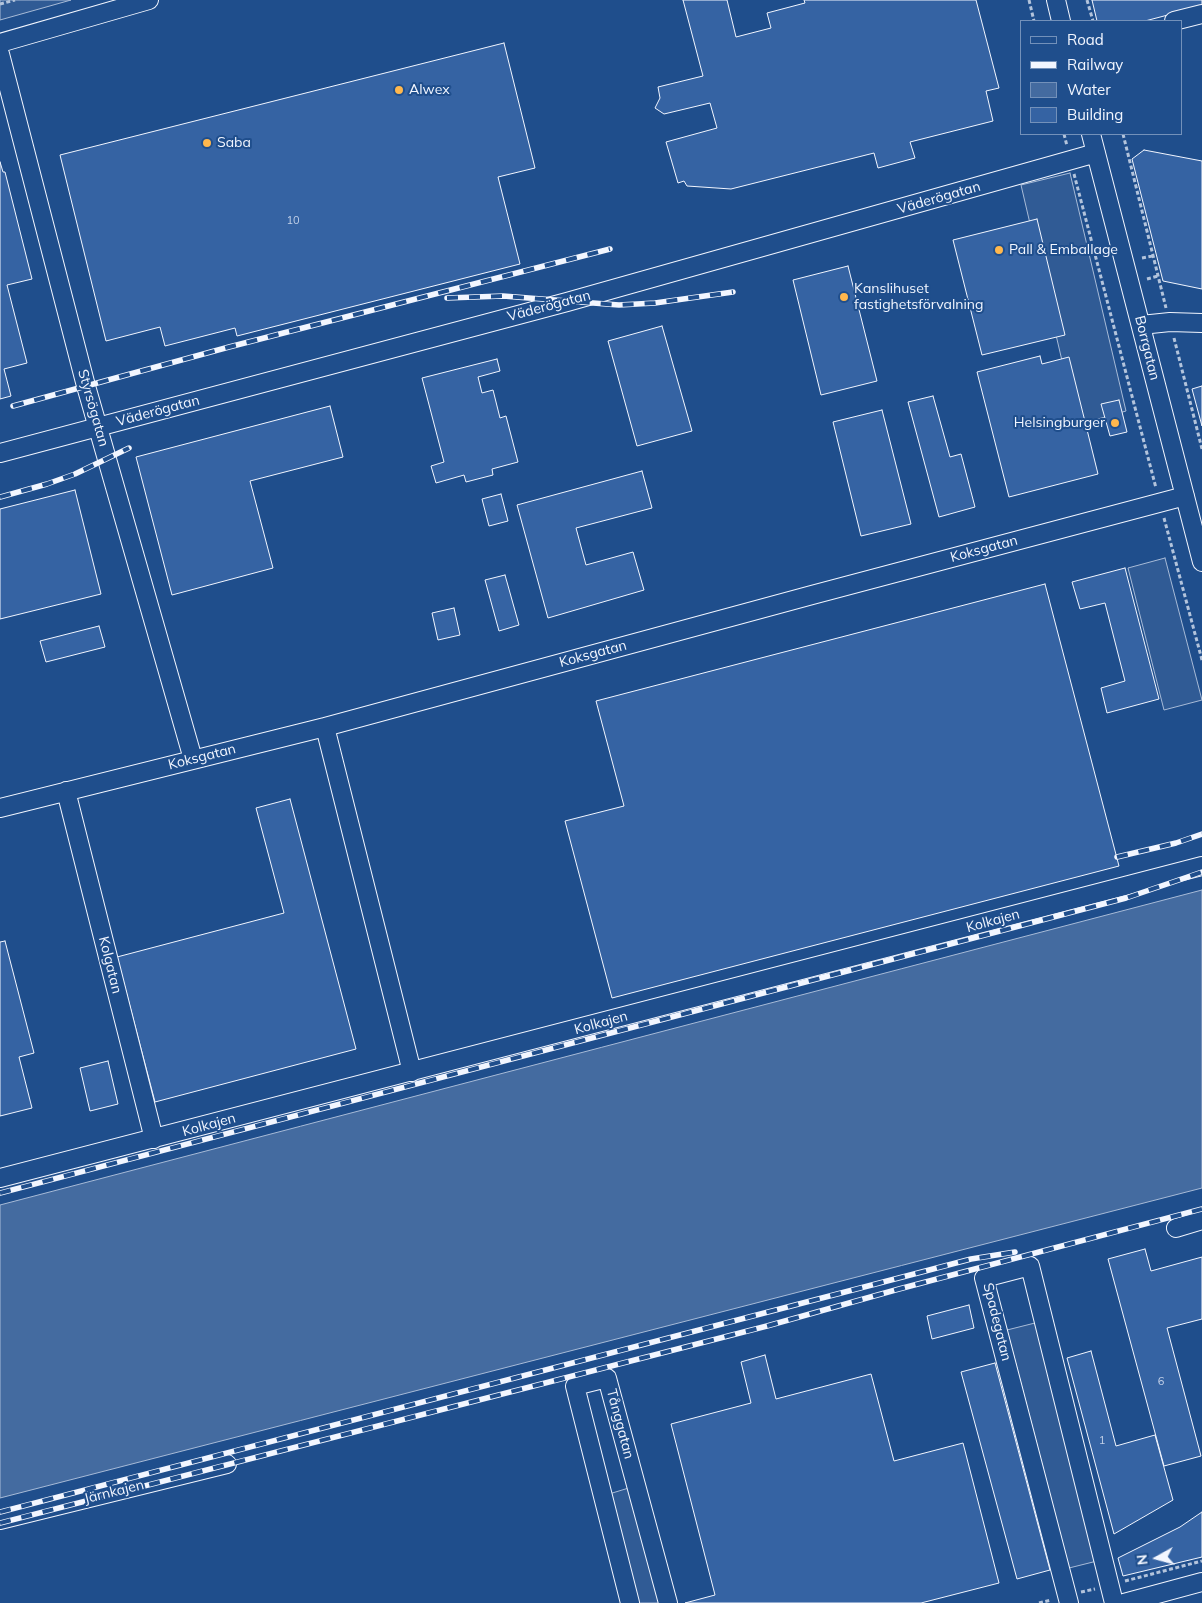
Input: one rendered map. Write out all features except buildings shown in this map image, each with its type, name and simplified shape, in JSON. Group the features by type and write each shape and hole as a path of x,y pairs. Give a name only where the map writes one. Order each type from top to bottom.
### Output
{"street":[{"path":"0,42 149,0"},
{"path":"1056,0 1062,20"},
{"path":"1178,20 1202,14"},
{"name":"Styrsögatan","path":"0,54 98,427 193,760"},
{"name":"Borrgatan","path":"1091,135 1202,562"},
{"name":"Väderögatan","path":"0,452 567,302 1096,153"},
{"path":"1141,325 1170,322 1202,323"},
{"name":"Koksgatan","path":"0,808 325,727 802,597 1185,496"},
{"path":"325,727 412,1072"},
{"name":"Kolgatan","path":"66,791 154,1139"},
{"name":"Kolkajen","path":"0,1178 1202,866"},
{"path":"1176,1228 1202,1220"},
{"name":"Spadegatan","path":"1069,1603 984,1278 1030,1266 1114,1603"},
{"name":"Tånggatan","path":"630,1603 575,1386 607,1378 668,1603"},
{"name":"Järnkajen","path":"0,1520 227,1464"},
{"path":"1124,1603 1202,1582"}],"path":[{"path":"0,4 15,0"},
{"path":"1029,0 1034,20"},
{"path":"1087,0 1093,20"},
{"path":"1064,135 1202,660"},
{"path":"1123,135 1202,449"},
{"path":"1142,258 1153,256"},
{"path":"1100,271 1106,269"},
{"path":"1147,279 1158,276"}],"shaded area":[{"path":"0,0 71,0 0,20"},
{"path":"1070,173 1126,411 1077,425 1021,185"},
{"path":"1165,558 1202,700 1164,710 1128,568"},
{"path":"1035,1323 1097,1561 1069,1568 1007,1330"},
{"path":"632,1487 663,1603 637,1603 609,1494"}],"water":[{"path":"1202,890 1202,1188 0,1498 0,1205"}],"railway":[{"path":"13,406 229,347 610,249"},
{"path":"447,298 503,296 619,305 655,303 733,292"},
{"path":"0,497 75,474 129,448"},
{"path":"1117,857 1176,843 1202,834"},
{"path":"0,1193 1126,898 1202,872"},
{"path":"0,1523 767,1326 1202,1209"},
{"path":"0,1512 971,1259 1015,1252"}],"place":[{"name":"Alwex","path":"399,90"},
{"name":"Saba","path":"207,143"},
{"name":"Pall & Emballage","path":"999,250"},
{"name":"Kanslihuset fastighetsförvalning","path":"844,297"},
{"name":"Helsingburger","path":"1115,423"}]}
